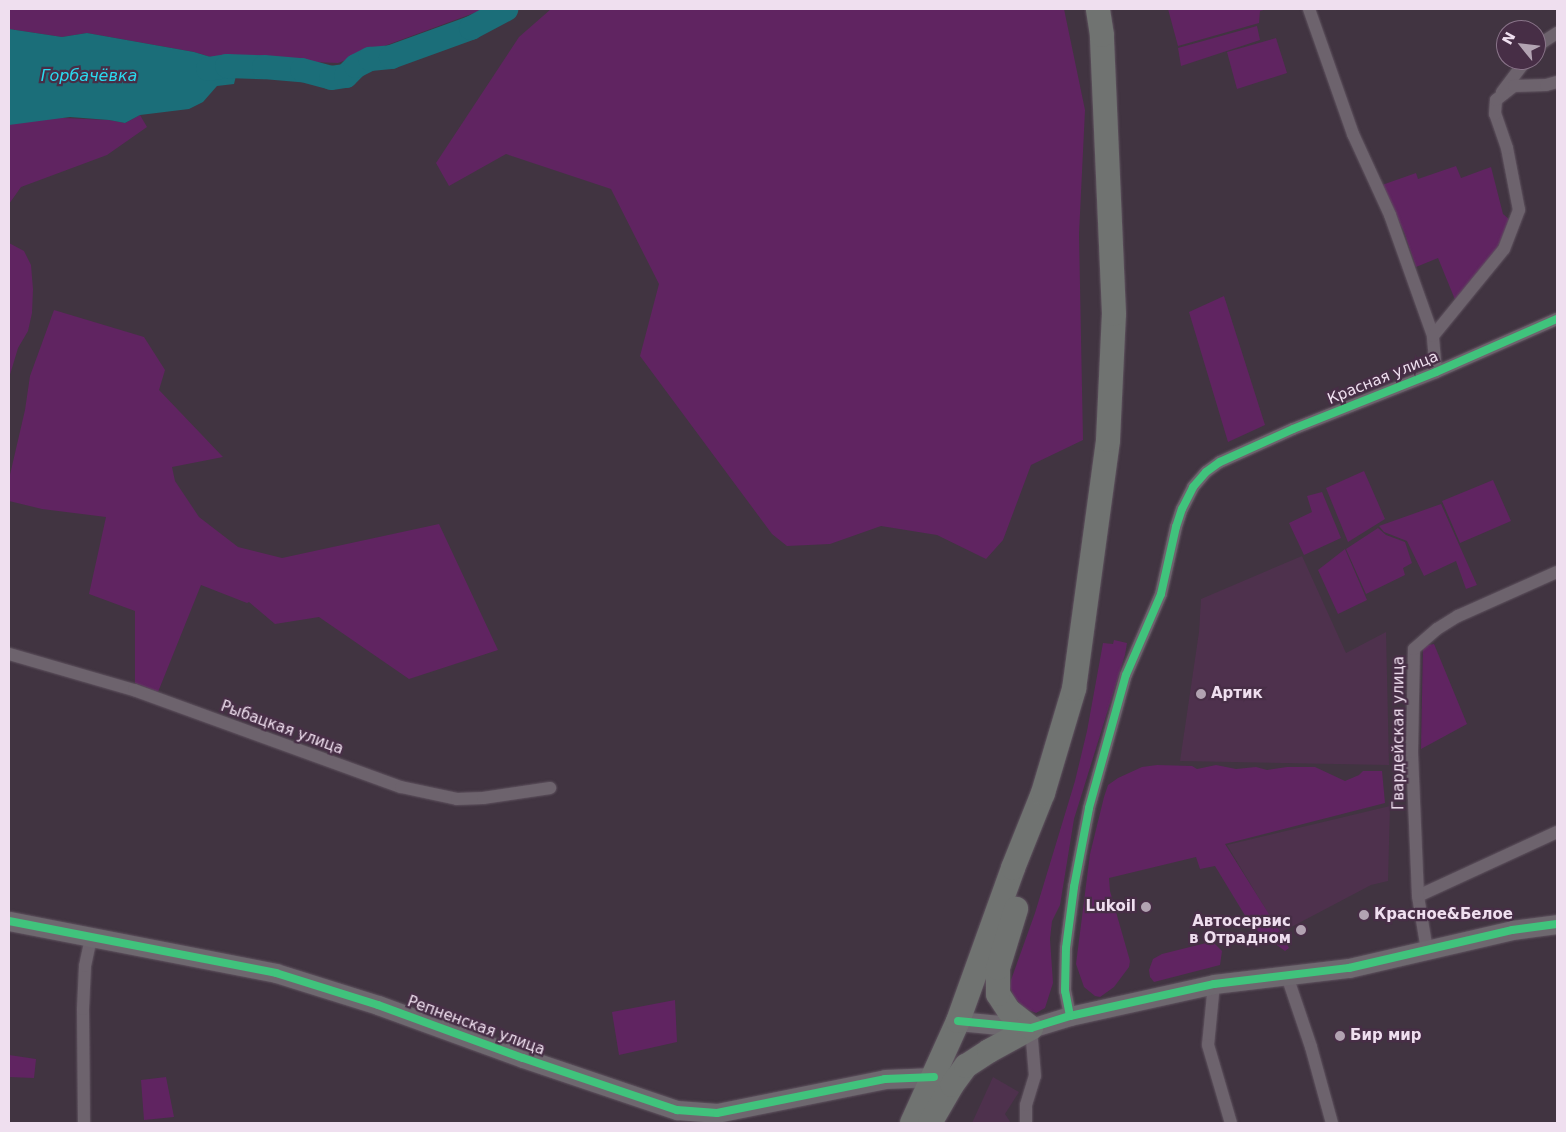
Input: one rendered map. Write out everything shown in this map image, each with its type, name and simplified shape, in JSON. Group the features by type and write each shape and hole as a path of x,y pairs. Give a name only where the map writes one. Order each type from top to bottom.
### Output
{"highway":[{"path":"912,1123 934,1078 958,1021 1043,793 1074,689 1108,440 1114,314 1110,181 1102,34 1098,9"},
{"path":"930,1123 952,1085 966,1066 1031,1028 1008,1011 1001,1002 997,982 998,968 1026,875 1043,793"}],"street":[{"path":"1309,9 1353,134 1390,215 1433,336 1436,372"},
{"path":"1546,40 1557,33"},
{"path":"1433,336 1504,249 1520,210 1507,148 1495,114 1496,100 1518,70"},
{"path":"1496,100 1514,86 1546,85 1557,82"},
{"name":"Красная улица","path":"1070,1016 1065,991 1066,948 1074,888 1094,790 1126,675 1161,594 1182,509 1193,486 1206,472 1220,462 1293,428 1436,372 1557,319"},
{"name":"Гвардейская улица","path":"1427,950 1418,896 1412,752 1414,649 1437,629 1458,616 1557,572"},
{"name":"Рыбацкая улица","path":"9,654 134,690 401,787 457,799 483,798 550,788"},
{"path":"1418,896 1557,832"},
{"name":"Репненская улица","path":"9,921 276,973 378,1005 524,1058 677,1110 717,1113 885,1079 934,1078"},
{"path":"958,1021 1031,1028 1070,1016 1214,984 1349,968 1512,930 1557,924"},
{"path":"84,1123 83,1009 85,966 91,938"},
{"path":"1287,976 1308,1038 1332,1123"},
{"path":"1214,984 1208,1046 1231,1123"},
{"path":"1026,1123 1026,1104 1035,1076 1031,1028"}],"shaded area":[{"path":"9,9 485,9 338,63 214,58 194,52 87,33 62,37 9,29"},
{"path":"551,9 1064,9 1085,110 1079,234 1083,440 1031,465 1003,540 986,559 937,535 881,526 830,544 787,546 772,534 640,356 659,284 611,189 506,154 449,186 436,163 519,37"},
{"path":"1168,9 1267,9 1260,11 1259,23 1178,46"},
{"path":"1257,26 1260,40 1181,66 1178,48"},
{"path":"1276,38 1287,73 1237,89 1227,52"},
{"path":"9,56 63,118 109,120 125,123 140,115 147,127 107,155 21,187 9,204"},
{"path":"1456,166 1461,178 1491,167 1503,214 1510,220 1497,249 1456,302 1438,258 1416,267 1404,232 1382,185 1416,173 1418,179"},
{"path":"9,243 24,251 31,265 33,289 32,313 28,331 18,348 9,378"},
{"path":"1224,296 1265,425 1228,442 1189,312"},
{"path":"54,310 144,337 165,370 159,390 223,457 172,467 175,481 199,517 238,547 282,558 439,524 498,650 409,679 319,617 275,624 249,602 247,603 201,585 158,692 135,683 135,611 89,594 106,517 42,509 9,501 9,479 25,410 30,376"},
{"path":"1364,471 1385,519 1348,542 1326,488"},
{"path":"1493,480 1511,521 1460,543 1442,501"},
{"path":"1322,492 1341,538 1304,555 1289,523 1312,512 1307,496"},
{"path":"1441,504 1477,585 1466,589 1456,561 1424,576 1407,541 1384,532 1379,526"},
{"path":"1378,528 1386,535 1405,542 1412,563 1403,568 1405,575 1366,594 1346,549"},
{"path":"1345,549 1367,600 1338,614 1318,570"},
{"path":"1302,556 1346,653 1386,632 1389,765 1180,761 1199,632 1201,599"},
{"path":"1114,640 1127,643 1125,655 1074,819 1060,905 1052,921 1050,939 1053,983 1045,1008 1036,1013 1024,1008 1014,997 1010,987 1011,980 1035,913 1075,781 1087,731 1103,643 1113,644"},
{"path":"1434,644 1467,724 1421,749 1423,646"},
{"path":"1157,765 1192,766 1197,769 1216,765 1236,769 1256,767 1267,770 1287,767 1315,767 1345,781 1359,775 1363,771 1382,771 1385,803 1225,844 1284,938 1289,948 1285,951 1252,927 1215,866 1200,869 1196,857 1109,878 1110,891 1130,961 1129,967 1114,987 1100,997 1095,996 1084,987 1076,964 1090,854 1104,797 1108,785 1118,778 1142,767"},
{"path":"1390,806 1388,881 1371,885 1280,933 1227,845"},
{"path":"1210,942 1222,951 1220,965 1154,982 1150,977 1149,970 1153,959 1162,954"},
{"path":"675,1000 677,1042 619,1055 612,1012"},
{"path":"9,1055 36,1059 34,1078 9,1077"},
{"path":"166,1077 174,1117 144,1120 141,1080"},
{"path":"993,1077 1019,1092 1005,1114 1011,1123 972,1123"}],"water":[{"name":"Горбачёвка","path":"9,29 62,37 87,33 194,52 214,58 240,60 234,84 217,86 203,102 189,109 140,115 125,123 70,117 9,125"}],"waterway":[{"path":"208,69 227,66 264,67 302,70 331,78 346,76 356,66 370,59 391,57 471,28 506,9"}],"cycle path":[{"path":"1070,1016 1065,991 1066,948 1074,887 1089,808 1126,675 1161,594 1176,527 1182,509 1193,487 1206,472 1220,462 1293,429 1436,372 1557,319"},
{"path":"9,921 276,973 378,1005 523,1058 677,1110 717,1113 885,1079 934,1077"},
{"path":"958,1021 1031,1028 1070,1016 1214,984 1349,968 1512,930 1557,924"}],"place":[{"name":"Артик","path":"1201,694"},
{"name":"Lukoil","path":"1146,907"},
{"name":"Красное&Белое","path":"1364,915"},
{"name":"Автосервис в Отрадном","path":"1301,930"},
{"name":"Бир мир","path":"1340,1036"}]}
